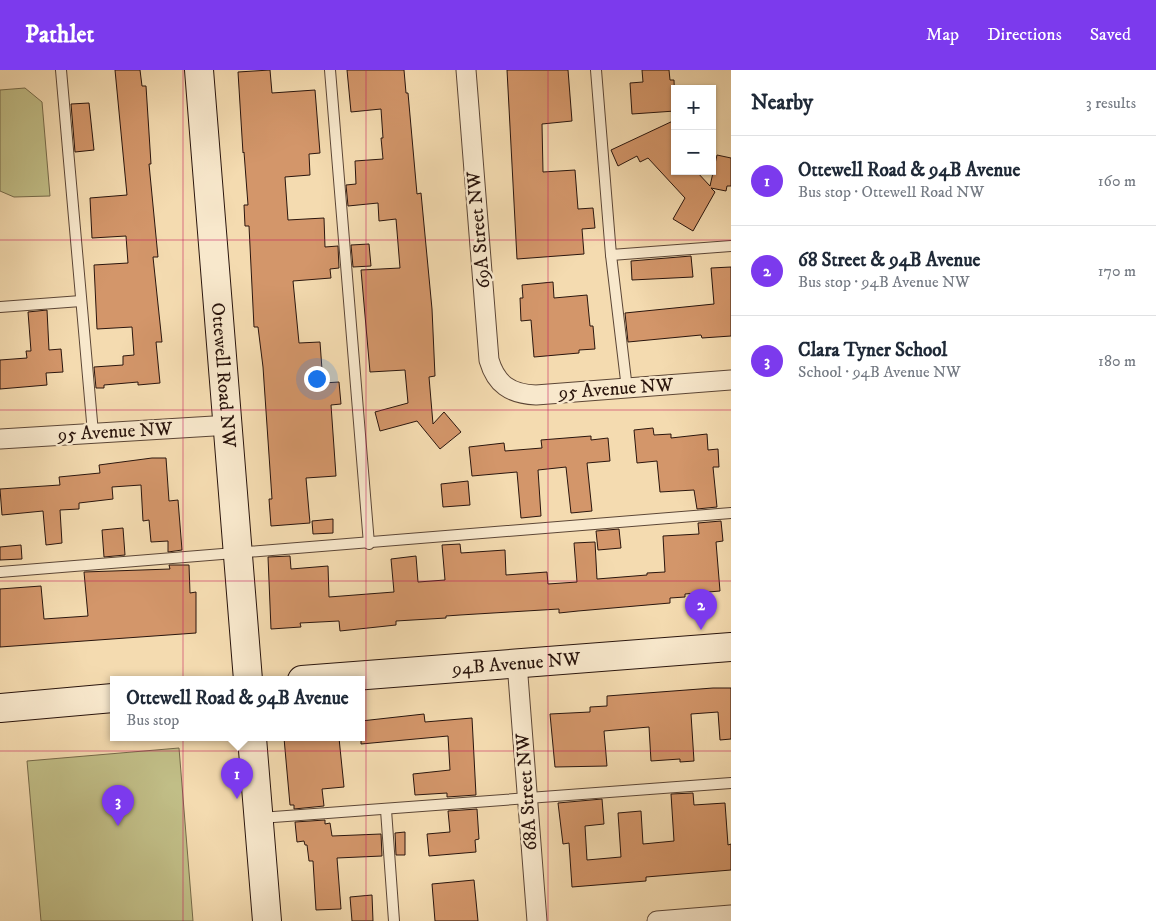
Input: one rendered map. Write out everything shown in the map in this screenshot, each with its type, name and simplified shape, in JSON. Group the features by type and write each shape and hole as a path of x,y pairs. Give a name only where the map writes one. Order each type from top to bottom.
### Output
{"street":[{"name":"Ottewell Road NW","path":"199,70 230,425 248,676"},
{"name":"69A Street NW","path":"466,70 489,360 496,378 503,385"},
{"name":"95 Avenue NW","path":"503,385 526,395 536,395 731,380"},
{"name":"95 Avenue NW","path":"0,439 230,425"},
{"name":"94B Avenue NW","path":"353,676 731,647"},
{"name":"68A Street NW","path":"517,663 537,921"},
{"path":"0,708 110,698"},
{"path":"252,741 267,921"},
{"path":"664,921 731,915"}],"lane":[{"path":"61,70 93,433"},
{"path":"330,70 369,544"},
{"path":"596,70 611,255 627,389"},
{"path":"611,255 731,246"},
{"path":"0,307 81,302"},
{"path":"0,572 369,544 731,513"},
{"path":"259,818 731,783"},
{"path":"386,810 394,921"}],"shaded area":[{"path":"25,88 42,102 50,196 14,197 0,191 0,90"},
{"path":"179,748 193,921 41,921 27,761"}],"building":[{"path":"115,70 140,70 142,86 146,86 151,164 149,164 158,257 153,257 162,342 156,342 160,383 138,385 138,382 104,385 104,388 96,388 94,367 123,365 123,356 134,355 132,327 97,329 94,265 128,263 126,236 92,238 90,198 127,195"},
{"path":"270,70 272,93 315,90 320,153 309,154 310,175 285,177 288,220 324,218 325,247 338,246 339,268 330,269 331,278 293,281 299,343 320,342 323,383 339,382 341,404 331,405 336,476 306,478 310,523 271,526 269,499 272,499 263,367 258,327 254,327 249,226 245,226 244,205 248,205 238,72"},
{"path":"347,70 404,70 406,93 408,93 417,194 421,193 432,309 435,376 429,377 433,424 444,412 461,432 440,449 417,421 380,431 375,412 408,403 405,370 370,372 361,270 400,268 396,219 379,221 378,203 348,206 346,185 356,184 355,161 383,159 381,138 383,138 381,109 351,112"},
{"path":"507,70 568,70 572,121 542,124 543,172 575,170 578,209 593,208 595,228 582,229 584,254 517,259"},
{"path":"642,70 669,70 670,80 674,80 674,85 671,85 671,111 632,114 630,83 643,82"},
{"path":"89,103 94,150 75,152 71,104"},
{"path":"671,122 671,175 700,175 710,186 712,175 716,175 717,155 731,158 731,186 727,186 726,191 711,188 715,192 693,231 673,219 685,198 648,158 640,162 637,156 618,166 611,150"},
{"path":"369,244 371,266 353,267 351,245"},
{"path":"691,256 693,277 632,280 631,261"},
{"path":"731,267 731,336 702,338 701,335 628,342 625,313 714,304 711,268"},
{"path":"553,282 554,298 587,295 590,326 593,326 595,349 579,350 579,353 534,357 531,320 521,321 520,298 523,298 522,285"},
{"path":"47,310 49,350 61,349 63,372 46,373 47,385 0,389 0,360 27,358 26,351 31,351 28,312"},
{"path":"653,428 654,435 671,434 671,438 707,434 708,450 718,449 719,467 713,467 717,507 697,509 694,490 660,492 657,461 637,463 634,430"},
{"path":"591,436 591,440 608,438 610,461 587,463 592,511 571,513 566,467 538,470 541,516 521,518 517,472 472,476 469,447 504,443 505,451 542,448 541,440"},
{"path":"166,458 169,501 178,500 182,550 168,552 168,541 151,542 149,520 143,521 141,485 112,487 113,499 79,503 79,509 60,510 62,543 46,545 43,511 2,515 0,489 60,485 59,477 100,473 99,465"},
{"path":"468,481 470,505 443,507 441,484"},
{"path":"333,519 333,533 313,534 312,521"},
{"path":"721,521 723,541 716,542 720,591 685,594 685,597 670,598 670,603 559,613 559,609 446,616 446,618 396,621 396,625 340,631 339,621 300,623 301,627 271,629 268,557 290,556 291,569 328,566 329,597 394,592 391,559 416,556 418,582 445,580 442,545 460,544 461,553 505,550 506,575 547,572 548,584 577,582 574,543 595,542 597,579 647,575 647,573 665,572 663,536 699,534 698,523"},
{"path":"123,528 125,555 104,557 102,530"},
{"path":"619,529 621,548 598,550 596,531"},
{"path":"21,545 22,559 0,560 0,547"},
{"path":"169,565 189,565 190,593 196,592 196,633 0,647 0,589 41,586 44,619 88,616 84,572 170,569"},
{"path":"731,688 731,739 720,740 718,712 691,714 694,761 680,762 680,759 651,761 649,727 604,731 607,766 555,767 550,714 590,712 590,707 607,706 607,696"},
{"path":"424,714 425,722 472,718 476,795 447,797 447,793 415,795 413,774 450,770 448,736 361,744 361,741 365,741 365,721"},
{"path":"284,741 339,741 344,787 322,789 324,806 294,809 294,805 290,805"},
{"path":"693,793 694,805 725,803 728,845 731,844 731,870 646,877 646,881 572,887 569,843 563,844 558,803 602,799 604,824 585,826 587,860 621,857 618,813 641,811 643,844 674,841 671,794"},
{"path":"477,809 479,839 475,840 476,852 429,856 427,834 450,832 448,811"},
{"path":"325,820 325,824 330,823 332,836 381,834 382,856 337,858 341,909 316,910 313,861 309,861 307,845 305,845 304,841 297,842 295,822"},
{"path":"405,832 405,855 396,855 395,833"},
{"path":"474,880 478,921 435,921 432,884"},
{"path":"372,895 373,921 352,921 350,897"}],"place":[{"name":"68 Street & 94B Avenue","path":"701,630"},
{"name":"Ottewell Road & 94B Avenue","path":"237,799"},
{"name":"Clara Tyner School","path":"118,826"}]}
